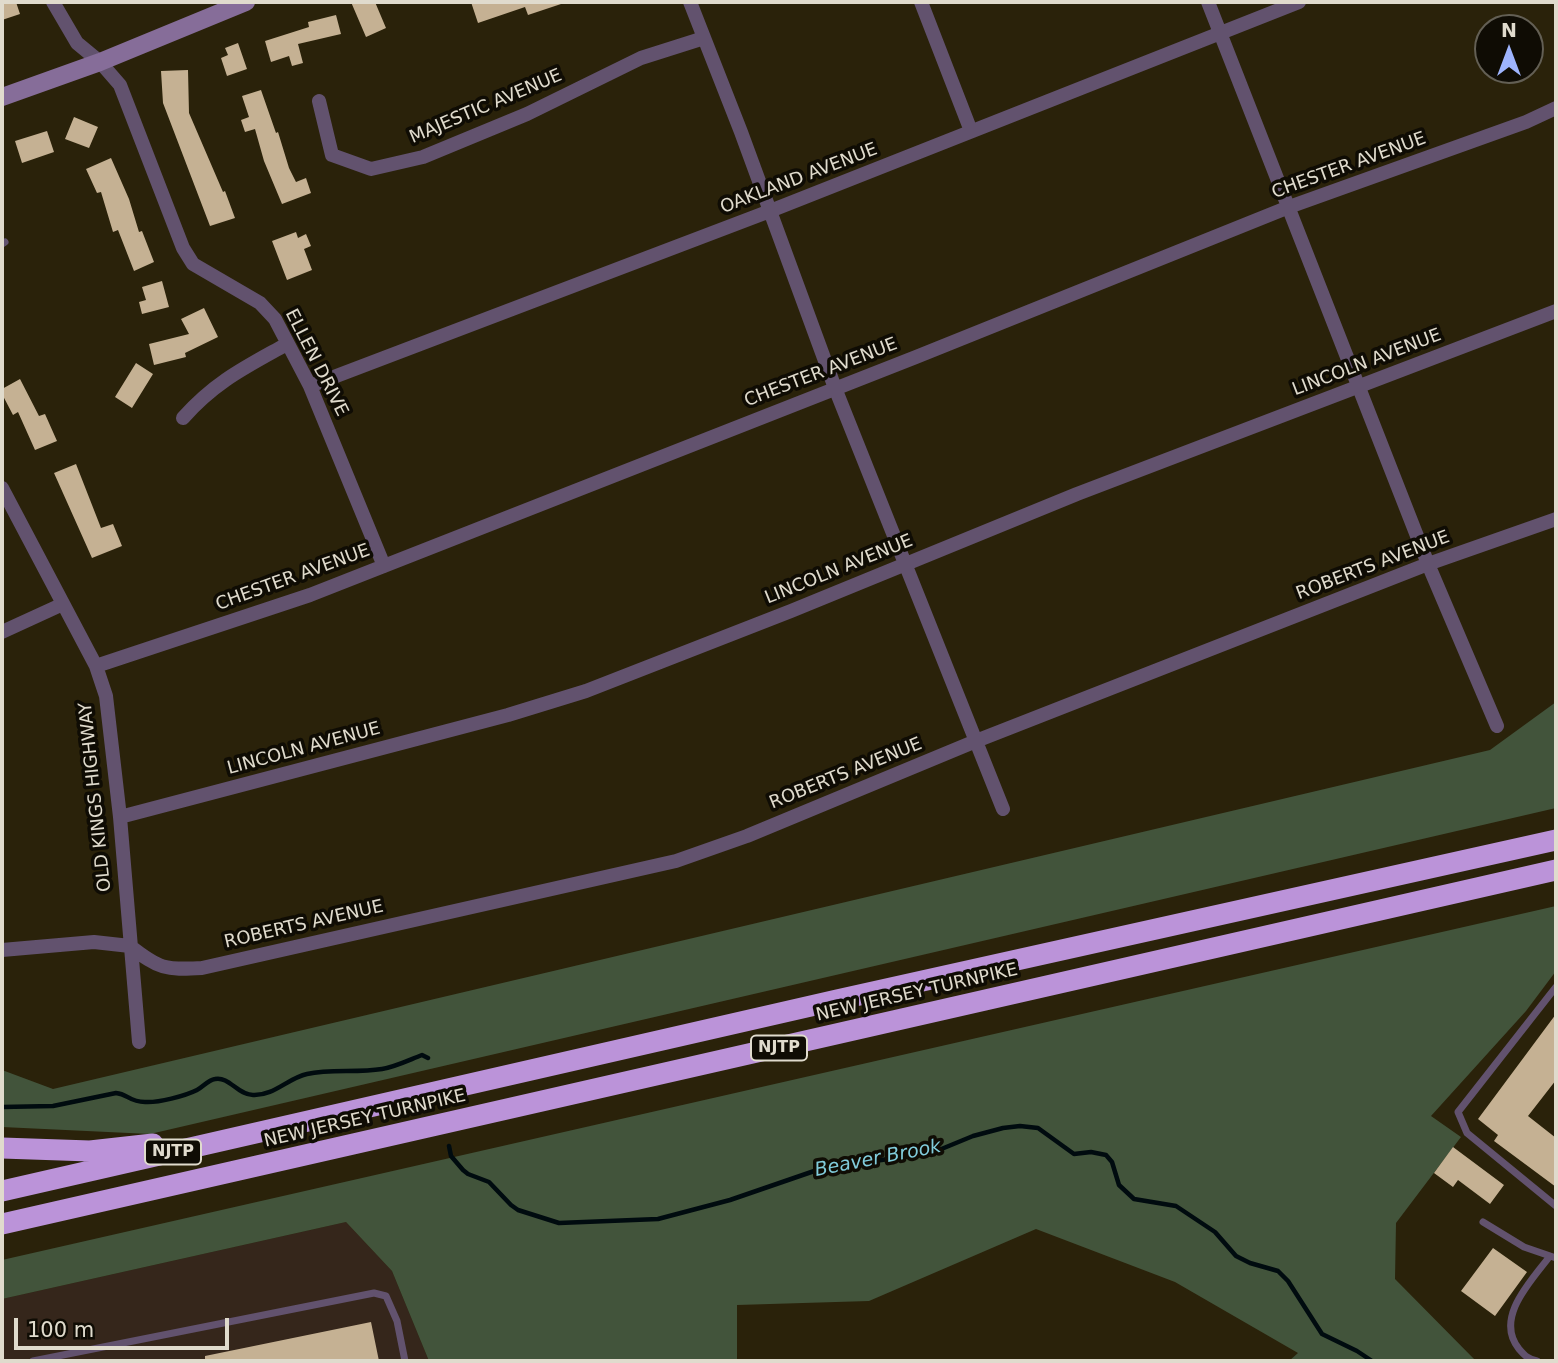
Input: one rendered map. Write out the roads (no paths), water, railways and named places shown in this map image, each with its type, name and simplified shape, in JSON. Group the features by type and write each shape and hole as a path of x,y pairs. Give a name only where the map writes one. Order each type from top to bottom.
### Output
{"highway":[{"name":"NEW JERSEY TURNPIKE","path":"2,1191 836,1000 1556,840"},
{"name":"NEW JERSEY TURNPIKE","path":"2,1224 1556,870"},
{"path":"2,1148 56,1152 124,1149 223,1129 345,1114"},
{"path":"2,1238 94,1215 219,1175"}],"main road":[{"path":"2,97 100,62 246,2"}],"street":[{"name":"ELLEN DRIVE","path":"53,2 77,43 100,62 120,85 183,248 193,264 260,303 275,318 310,386 384,566"},
{"path":"690,2 835,388 1003,809"},
{"path":"921,2 971,131"},
{"path":"1208,2 1428,564 1497,726"},
{"name":"OAKLAND AVENUE","path":"310,386 770,211 1299,2"},
{"name":"MAJESTIC AVENUE","path":"319,101 332,155 371,169 423,157 527,114 641,58 704,38"},
{"name":"CHESTER AVENUE","path":"96,666 310,595 1289,207 1526,122 1556,108"},
{"name":"LINCOLN AVENUE","path":"120,817 508,715 586,691 1077,494 1556,311"},
{"path":"183,418 203,395 218,384 287,344"},
{"name":"OLD KINGS HIGHWAY","path":"2,488 96,666 106,696 120,817 139,1042"},
{"name":"ROBERTS AVENUE","path":"130,946 152,964 171,969 202,968 677,861 747,836 976,741 1428,564 1556,519"},
{"path":"2,632 63,604"},
{"path":"2,950 94,942 130,946"}],"lane":[{"path":"1556,987 1458,1112 1467,1133 1556,1206"},
{"path":"1483,1222 1524,1247 1553,1257 1523,1292 1510,1314 1511,1339 1528,1359 1537,1361"},
{"path":"33,1361 374,1293 386,1296 397,1321 405,1361"}],"waterway":[{"name":"Beaver Brook","path":"2,1107 53,1106 116,1093 140,1102 150,1102 192,1092 215,1079 225,1080 248,1094 261,1095 307,1074 382,1069 422,1055 428,1058"},
{"name":"Beaver Brook","path":"449,1146 451,1156 463,1170 489,1182 518,1210 559,1223 658,1219 730,1200 823,1168 918,1155 1003,1128 1038,1128 1074,1154 1091,1152 1106,1155 1112,1162 1119,1185 1134,1199 1176,1206 1215,1232 1236,1256 1278,1271 1288,1281 1322,1334 1372,1361"}]}
